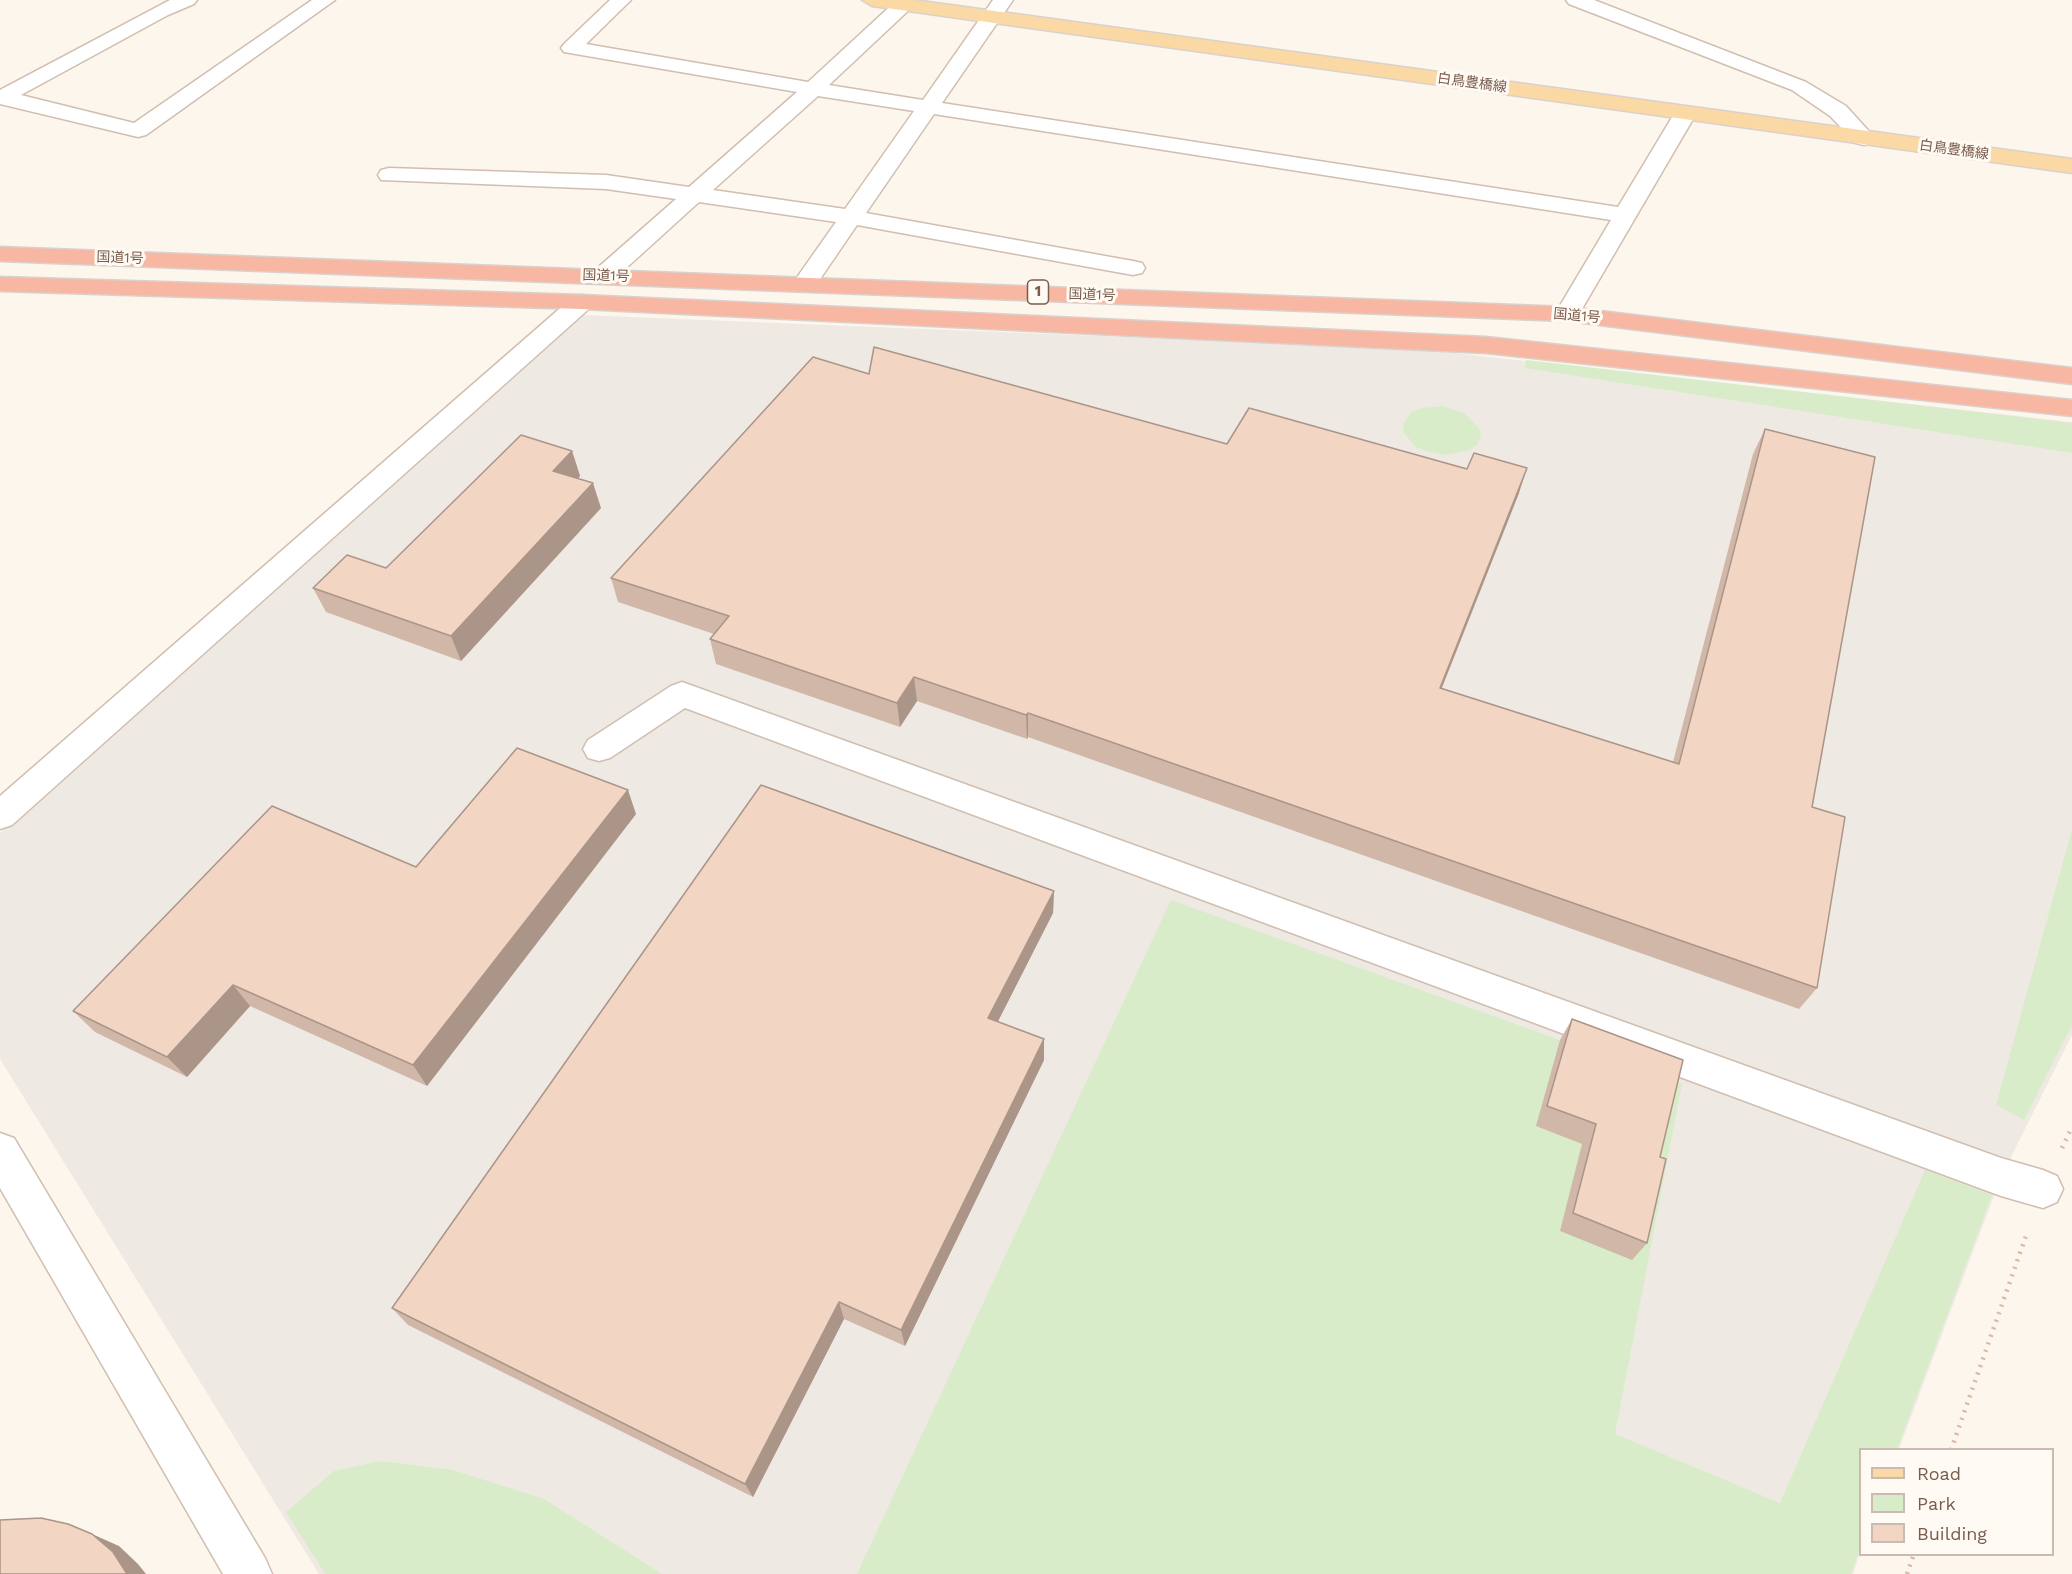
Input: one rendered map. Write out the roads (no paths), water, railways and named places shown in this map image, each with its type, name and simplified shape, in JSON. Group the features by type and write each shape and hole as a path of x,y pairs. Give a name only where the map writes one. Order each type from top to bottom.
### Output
{"highway":[{"name":"国道1号","path":"0,254 805,283 1567,314 2072,376"},
{"name":"国道1号","path":"0,284 582,302 1486,345 2072,408"}],"main road":[{"name":"白鳥豊橋線","path":"872,0 903,5 998,8 1685,114 2072,166"}],"street":[{"path":"1,98 161,11 188,0"},
{"path":"1,98 138,130 325,0"},
{"path":"621,0 571,48 813,89 1623,215"},
{"path":"1576,0 1799,86 1838,111 1864,138"},
{"path":"603,276 813,89 903,5"},
{"path":"805,283 998,8"},
{"path":"1567,314 1623,215 1685,114"},
{"path":"389,175 606,182 851,217 1133,268"},
{"path":"0,816 582,302"},
{"path":"598,749 682,694 1978,1169 2043,1189"},
{"path":"0,1151 249,1574"}]}
